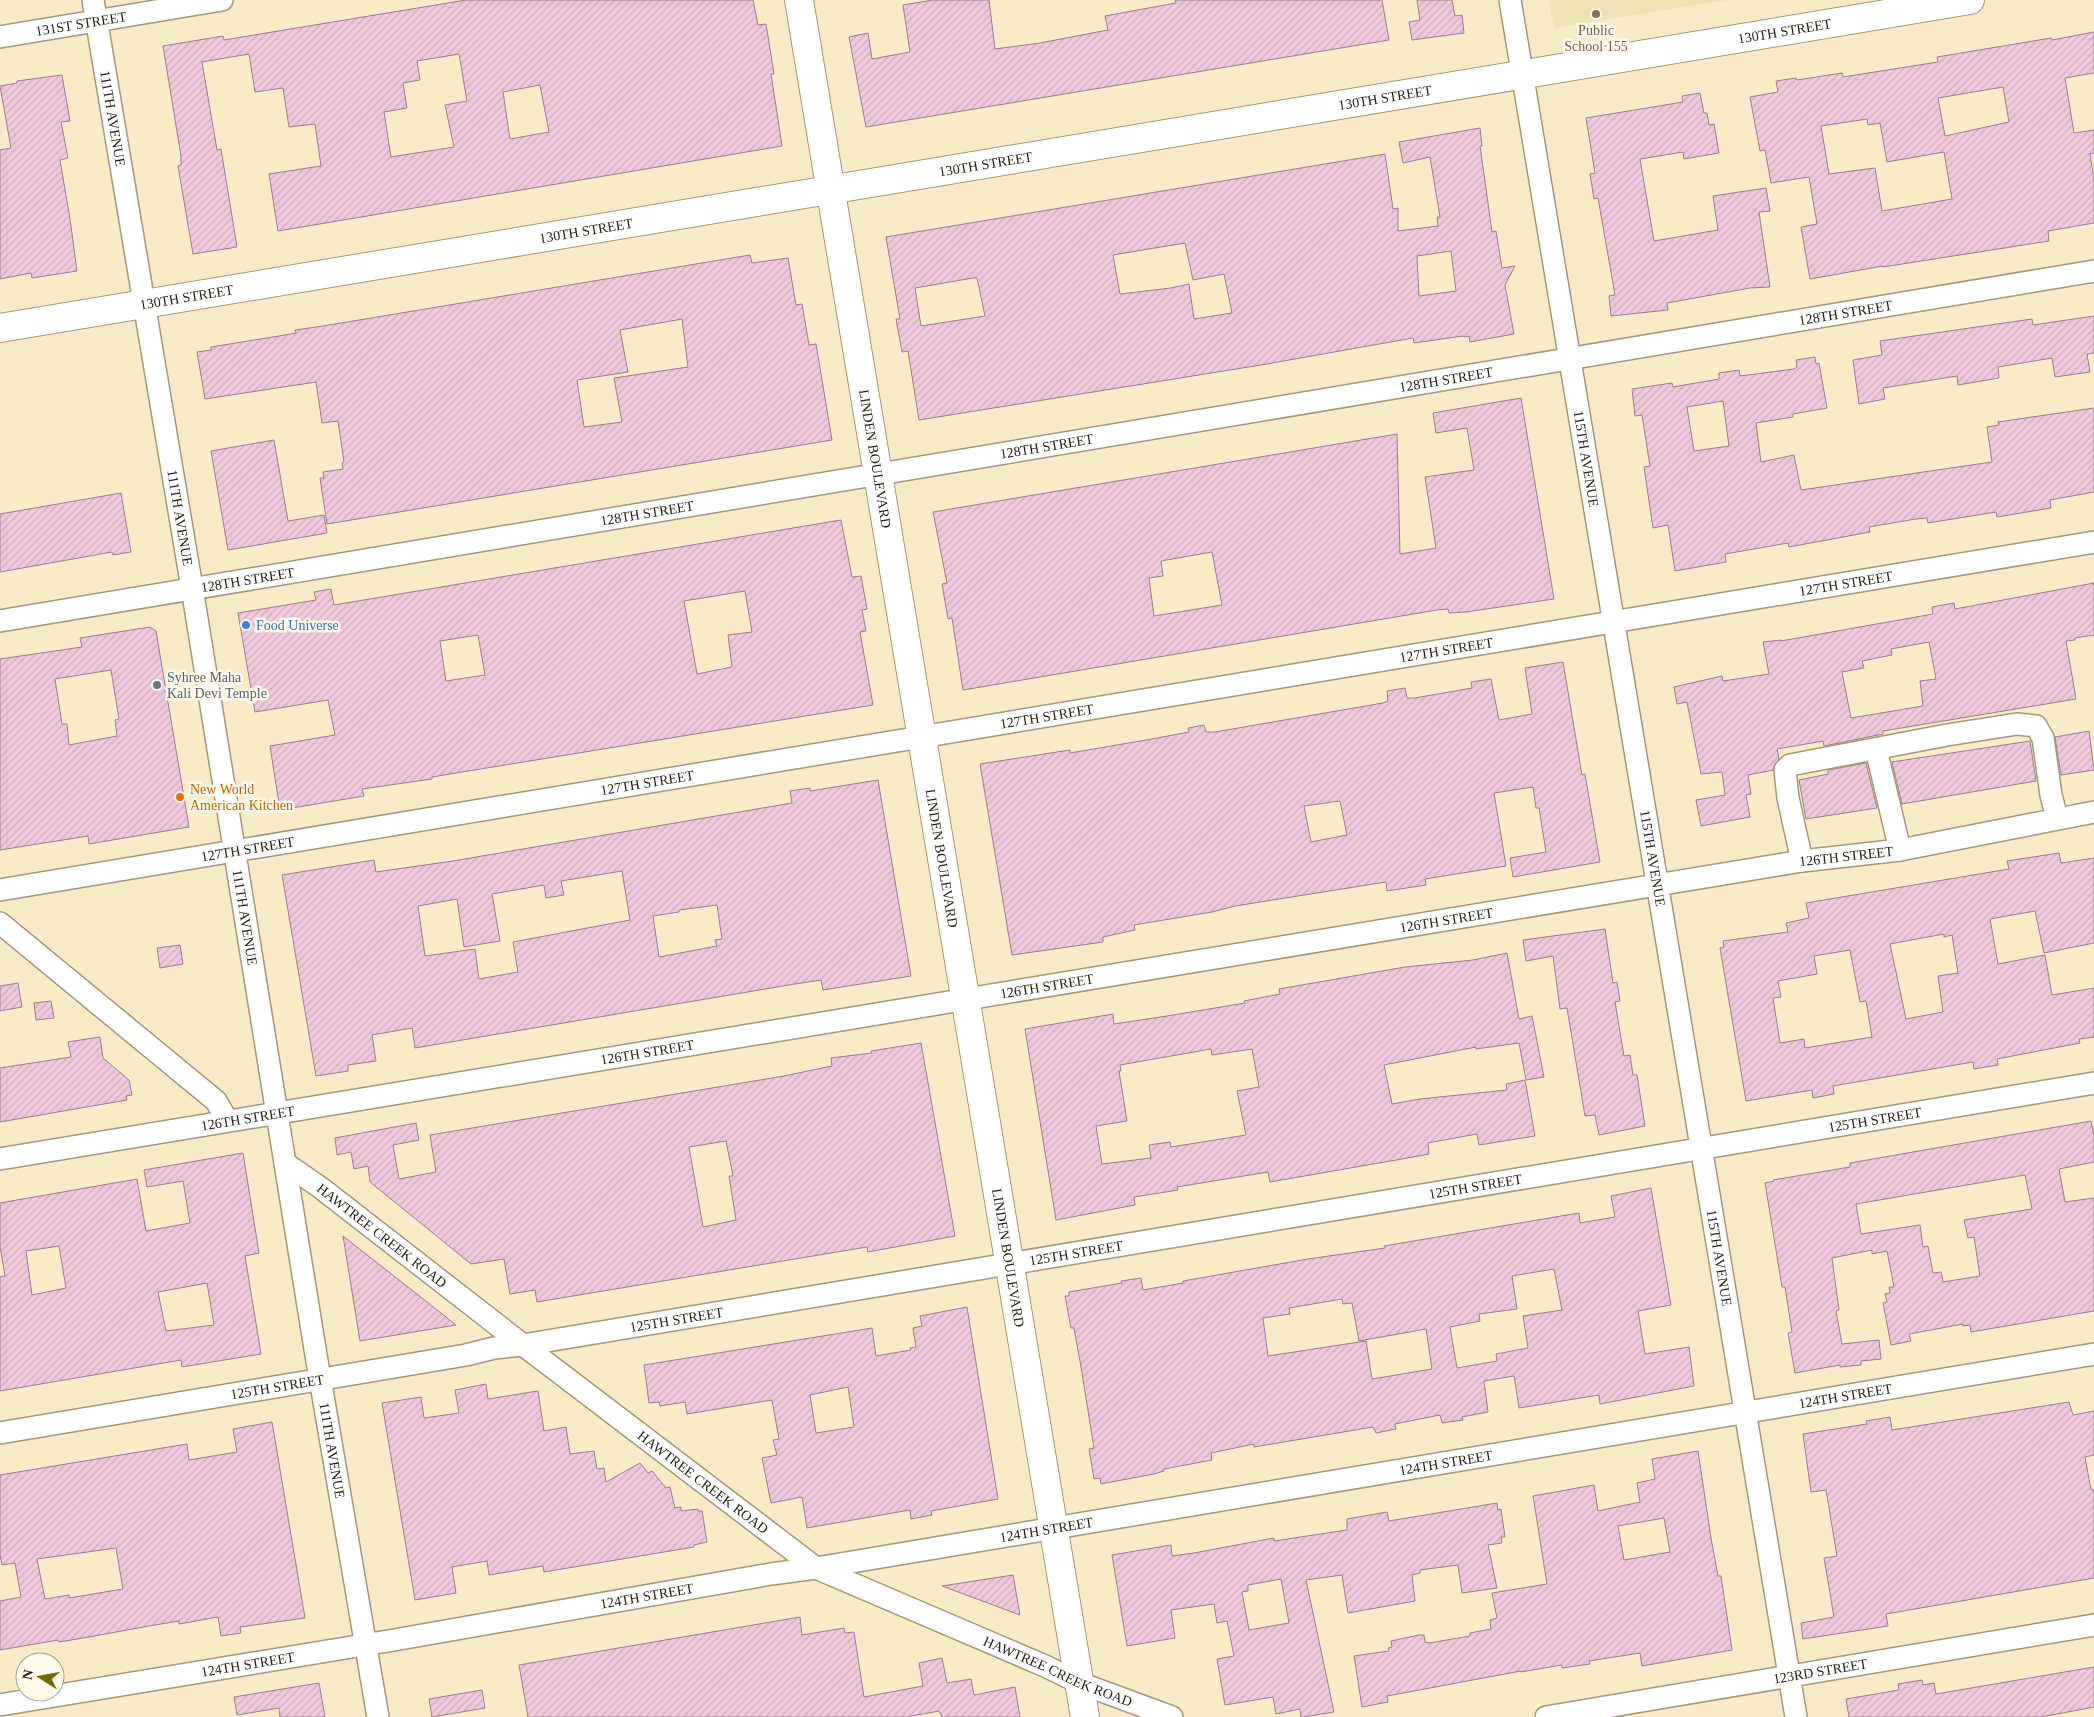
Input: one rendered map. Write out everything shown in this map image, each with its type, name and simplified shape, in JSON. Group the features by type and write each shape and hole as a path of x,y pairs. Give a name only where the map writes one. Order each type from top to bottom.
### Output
{"street":[{"name":"111TH AVENUE","path":"93,0 192,588 320,1379 378,1717"},
{"name":"131ST STREET","path":"0,37 222,0"},
{"name":"LINDEN BOULEVARD","path":"799,0 1085,1717"},
{"name":"115TH AVENUE","path":"1510,0 1796,1717"},
{"name":"130TH STREET","path":"0,328 1970,0"},
{"name":"128TH STREET","path":"0,620 2094,271"},
{"name":"127TH STREET","path":"0,890 2094,542"},
{"path":"1802,861 1788,798 1785,770 1790,765 2016,724 2036,726 2043,738 2051,796 2057,818"},
{"path":"1876,749 1900,850"},
{"name":"126TH STREET","path":"0,1159 1802,861 1900,850 2094,812"},
{"path":"0,923 216,1101 228,1120"},
{"name":"125TH STREET","path":"0,1433 466,1355 494,1348 523,1346 2094,1083"},
{"name":"HAWTREE CREEK ROAD","path":"285,1163 321,1188 523,1346 816,1568 1045,1666 1080,1683 1172,1717"},
{"name":"124TH STREET","path":"0,1705 366,1645 771,1574 2094,1354"},
{"name":"123RD STREET","path":"1546,1717 2094,1625"}],"shaded area":[{"name":"Public School 155","path":"1549,0 1728,0 1554,28"}],"building":[{"path":"466,0 753,0 758,25 766,24 774,74 771,74 782,146 278,231 269,174 321,166 315,124 289,127 283,88 255,92 249,54 202,62 217,150 221,149 237,247 193,254 178,166 181,165 181,156 163,46 223,36 224,40","holes":["459,54 467,101 445,105 454,147 391,157 384,112 407,108 403,83 420,80 417,61","540,85 549,132 510,139 503,92"]},
{"path":"933,0 989,0 995,49 1040,43 1108,30 1105,16 1176,3 1175,0 1382,0 1389,40 866,127 849,37 868,33 872,59 910,52 903,5"},
{"path":"1417,0 1452,0 1455,16 1462,15 1464,33 1412,40 1409,22 1420,20"},
{"path":"2094,32 2094,73 2065,78 2074,133 2094,130 2094,153 2090,154 2094,179 2094,223 2048,231 2049,241 1810,279 1801,227 1817,224 1809,177 1771,183 1765,150 1760,151 1750,97 1778,92 1776,81 1796,78 1797,80 1842,73 1843,77 1938,62 1937,57 2051,38 2052,40","holes":["2003,87 2009,122 1945,136 1938,98","1867,119 1868,125 1880,123 1887,162 1944,152 1952,199 1882,211 1875,168 1829,174 1821,126"]},
{"path":"62,75 70,121 61,122 68,158 60,160 77,271 32,278 31,273 0,279 0,150 11,148 0,86 17,83 17,81"},
{"path":"1700,93 1704,113 1707,113 1709,125 1714,124 1719,153 1684,159 1683,152 1640,159 1654,241 1718,230 1713,196 1766,188 1770,211 1759,212 1770,287 1750,288 1667,303 1668,310 1611,316 1609,296 1615,295 1598,198 1594,199 1590,174 1595,173 1586,118 1683,102 1682,96"},
{"path":"1480,128 1482,146 1480,146 1492,232 1496,231 1502,268 1515,266 1505,285 1514,334 1470,342 1469,336 1414,343 1413,338 1261,365 919,420 908,351 902,352 896,319 900,319 886,237 1385,154 1393,209 1398,208 1398,231 1438,226 1437,217 1440,217 1430,157 1403,163 1399,142","holes":["1185,243 1193,280 1224,274 1232,313 1194,319 1189,284 1120,294 1113,255","1451,251 1456,291 1419,296 1417,256","977,278 985,316 921,326 915,288"]},
{"path":"750,255 752,263 788,258 796,305 802,304 809,345 816,344 832,440 327,524 320,478 324,478 323,472 343,469 342,463 344,462 338,421 322,423 316,382 205,399 197,352 211,350 211,347 296,333 295,330","holes":["682,319 688,367 614,378 622,422 584,427 577,380 628,372 620,330"]},
{"path":"2094,316 2094,353 2087,354 2090,372 2055,377 2052,358 1998,367 1999,378 1958,385 1957,376 1883,388 1885,399 1859,404 1853,360 1882,355 1880,341 2032,319 2033,325"},
{"path":"1815,357 1816,364 1819,363 1827,408 1793,414 1793,417 1756,423 1761,462 1794,455 1801,490 1992,462 1987,427 1999,425 1998,422 2094,408 2094,492 2050,500 2051,508 1997,517 1996,512 1928,523 1927,518 1916,519 1869,527 1870,532 1789,547 1788,543 1725,554 1726,562 1675,571 1668,525 1653,528 1644,467 1650,466 1642,415 1635,416 1632,389 1672,383 1673,387 1719,379 1719,373 1739,370 1740,376 1794,369 1797,367 1796,360","holes":["1723,401 1729,446 1694,451 1687,407"]},
{"path":"1521,398 1554,599 1466,612 1449,613 1448,609 1437,610 963,690 952,618 948,619 942,584 947,583 933,512 1397,434 1400,554 1436,548 1425,477 1474,470 1467,428 1436,433 1433,413","holes":["1212,552 1222,605 1154,616 1149,578 1163,576 1161,561"]},
{"path":"274,440 288,521 324,515 327,533 228,550 211,451"},
{"path":"121,493 131,552 113,555 112,552 0,572 0,514"},
{"path":"841,520 852,577 861,576 867,609 862,610 866,631 860,632 873,705 362,789 364,796 280,810 270,746 335,735 328,700 255,712 238,613 316,600 314,592 331,589 334,605","holes":["745,591 752,632 728,635 732,667 697,674 684,601","478,635 485,675 446,681 440,641"]},
{"path":"2094,583 2094,635 2066,641 2076,699 1883,731 1883,734 1824,746 1823,741 1777,749 1779,759 1773,770 1748,775 1751,794 1746,795 1750,817 1701,826 1696,800 1725,795 1722,772 1701,774 1687,702 1677,704 1674,687 1722,676 1723,681 1769,674 1763,642 1781,641 1933,614 1932,607 1954,603 1955,609","holes":["1929,642 1936,679 1920,681 1923,706 1851,718 1842,672 1864,668 1862,661 1892,655 1891,649"]},
{"path":"150,627 156,631 189,827 89,844 88,836 0,850 0,659 82,647 80,638","holes":["111,670 119,719 115,720 117,736 69,745 67,724 62,724 55,679"]},
{"path":"1563,662 1582,775 1585,774 1600,862 1513,877 1510,858 1546,852 1539,808 1536,808 1533,787 1494,793 1506,866 1425,879 1426,885 1387,891 1386,882 1235,906 1212,912 1134,925 1135,930 1103,937 1103,942 1012,955 980,764 1070,750 1070,753 1152,739 1189,732 1188,728 1204,725 1206,732 1215,732 1383,703 1388,701 1387,691 1405,688 1407,698 1415,698 1472,688 1471,682 1491,679 1499,720 1532,714 1525,668","holes":["1340,801 1347,835 1311,842 1304,806"]},
{"path":"2089,731 2094,770 2061,775 2055,737"},
{"path":"2030,741 2036,781 1902,804 1892,762"},
{"path":"1866,763 1877,808 1806,819 1799,780 1828,774 1828,770"},
{"path":"878,780 911,976 823,990 821,980 415,1048 412,1028 372,1035 376,1061 348,1065 348,1071 316,1076 282,875 374,860 376,872 453,861 792,803 790,791 810,788 810,791","holes":["622,871 630,920 513,942 518,972 479,979 475,949 425,956 418,906 457,899 464,947 500,941 492,894 544,885 546,898 564,895 561,881","717,905 722,939 715,940 717,946 659,957 653,916 679,912 679,910"]},
{"path":"2059,853 2061,863 2094,858 2094,943 2044,953 2035,911 1990,919 1998,964 2045,955 2052,995 2094,988 2094,1037 2079,1039 2080,1043 1997,1059 1998,1065 1974,1069 1973,1062 1833,1086 1834,1094 1813,1098 1812,1090 1746,1101 1720,948 1724,947 1723,941 1788,932 1786,923 1809,918 1806,903 2009,869 2007,861","holes":["1944,934 1944,937 1952,935 1958,973 1938,976 1943,1012 1906,1019 1890,944","1850,950 1860,1002 1866,1001 1872,1037 1805,1048 1804,1039 1780,1043 1773,998 1781,997 1778,981 1817,974 1814,956"]},
{"path":"1605,929 1613,983 1617,982 1620,1001 1615,1002 1624,1056 1630,1055 1633,1075 1637,1075 1645,1126 1599,1135 1595,1115 1585,1116 1567,1008 1560,1009 1553,956 1526,961 1523,940"},
{"path":"180,945 183,964 160,968 157,948"},
{"path":"1507,953 1519,1019 1532,1016 1544,1077 1526,1080 1519,1043 1476,1049 1476,1047 1384,1065 1392,1104 1420,1099 1507,1090 1506,1084 1525,1080 1535,1136 1479,1145 1477,1134 1428,1143 1429,1154 1270,1182 1268,1172 1177,1187 1178,1190 1134,1197 1135,1205 1056,1220 1025,1029 1113,1014 1114,1024 1167,1016 1245,1003 1244,1001 1280,994 1279,989 1405,967 1473,960","holes":["1211,1049 1212,1055 1252,1049 1259,1087 1237,1091 1246,1135 1171,1147 1170,1142 1149,1145 1151,1158 1102,1164 1096,1126 1127,1121 1119,1071 1121,1071 1120,1065"]},
{"path":"18,983 22,1007 0,1011 0,986"},
{"path":"51,1001 54,1018 36,1020 34,1003"},
{"path":"100,1037 103,1058 129,1080 132,1095 126,1096 127,1100 0,1122 0,1068 71,1057 68,1042"},
{"path":"921,1043 955,1236 868,1252 867,1247 537,1302 535,1290 510,1294 504,1259 471,1264 370,1182 368,1166 354,1169 351,1152 337,1155 335,1138 416,1123 419,1140 393,1145 399,1179 436,1172 430,1135 784,1076 832,1066 831,1058 872,1053 871,1051","holes":["726,1141 733,1176 729,1176 736,1220 703,1227 689,1147"]},
{"path":"2091,1121 2094,1136 2094,1162 2059,1169 2065,1202 2094,1198 2094,1311 1971,1332 1970,1325 1963,1326 1963,1324 1909,1334 1911,1341 1891,1345 1883,1303 1887,1302 1885,1294 1890,1293 1889,1287 1894,1287 1887,1251 1872,1254 1872,1250 1832,1258 1839,1310 1836,1311 1842,1344 1879,1340 1881,1359 1861,1361 1861,1365 1840,1367 1840,1365 1795,1373 1788,1333 1792,1332 1785,1287 1782,1287 1765,1183 1850,1167 1850,1163","holes":["2025,1175 2032,1209 1964,1220 1968,1238 1974,1237 1980,1276 1943,1282 1941,1272 1933,1273 1928,1246 1923,1247 1920,1225 1861,1234 1856,1204"]},
{"path":"243,1153 259,1253 245,1256 261,1354 182,1367 181,1360 0,1391 0,1277 5,1276 0,1246 0,1203 137,1179 146,1231 190,1223 183,1181 147,1187 144,1170","holes":["59,1246 66,1288 32,1295 26,1251","207,1283 214,1325 166,1331 158,1292"]},
{"path":"1651,1188 1671,1305 1638,1311 1645,1354 1689,1347 1694,1386 1600,1404 1599,1395 1519,1408 1514,1376 1484,1381 1488,1412 1462,1417 1463,1420 1442,1423 1440,1415 1395,1424 1396,1429 1376,1433 1373,1427 1254,1447 1254,1444 1211,1453 1212,1460 1164,1469 1164,1471 1154,1474 1101,1484 1100,1478 1094,1479 1089,1449 1094,1448 1074,1328 1071,1328 1065,1296 1069,1296 1069,1292 1141,1278 1143,1290 1183,1283 1183,1281 1308,1259 1385,1248 1384,1246 1579,1213 1580,1223 1615,1217 1611,1196","holes":["1554,1269 1562,1310 1523,1316 1528,1348 1496,1354 1497,1361 1457,1368 1450,1327 1480,1321 1479,1314 1517,1309 1512,1276","1342,1299 1343,1304 1352,1303 1359,1341 1426,1329 1432,1369 1372,1379 1366,1341 1268,1356 1263,1318 1290,1314 1289,1308"]},
{"path":"343,1236 413,1291 456,1325 360,1341"},
{"path":"967,1307 998,1499 931,1511 932,1515 911,1519 910,1510 807,1528 802,1497 771,1503 762,1458 777,1455 773,1440 779,1439 772,1400 687,1414 685,1402 660,1406 659,1402 649,1403 644,1365 872,1328 876,1356 911,1350 910,1348 916,1347 913,1328 922,1326 920,1316","holes":["848,1387 854,1427 816,1433 810,1395"]},
{"path":"486,1384 488,1399 538,1391 544,1431 566,1427 570,1454 594,1451 597,1469 604,1468 606,1482 640,1463 648,1473 652,1471 666,1488 670,1487 675,1508 681,1507 681,1511 698,1509 698,1511 702,1511 707,1542 694,1545 694,1547 544,1572 543,1566 489,1575 487,1561 452,1567 456,1593 415,1600 382,1403 421,1397 424,1418 459,1413 455,1390"},
{"path":"2069,1402 2073,1415 2094,1411 2094,1455 2085,1457 2091,1490 2094,1490 2094,1578 1886,1614 1888,1626 1803,1639 1801,1623 1834,1617 1824,1558 1837,1556 1826,1490 1811,1492 1803,1434 1867,1424 1866,1421 1890,1417 1892,1430"},
{"path":"272,1422 305,1618 240,1627 241,1633 221,1636 218,1617 179,1624 179,1621 59,1642 58,1640 0,1650 0,1601 21,1597 15,1563 2,1565 0,1555 0,1475 187,1444 189,1460 237,1452 233,1429","holes":["116,1548 123,1589 69,1598 69,1595 45,1599 37,1559"]},
{"path":"1698,1451 1711,1538 1718,1576 1721,1576 1732,1650 1642,1666 1640,1653 1589,1661 1590,1664 1562,1668 1562,1665 1521,1671 1387,1696 1388,1702 1362,1707 1354,1656 1389,1651 1388,1648 1392,1647 1391,1641 1419,1635 1424,1635 1425,1642 1429,1643 1470,1636 1470,1633 1491,1629 1490,1620 1497,1618 1492,1593 1547,1584 1533,1496 1594,1485 1598,1511 1640,1502 1637,1483 1655,1479 1652,1459","holes":["1664,1518 1670,1552 1624,1560 1618,1526"]},
{"path":"1497,1503 1498,1510 1501,1509 1505,1537 1501,1537 1502,1543 1488,1545 1497,1588 1462,1593 1458,1565 1420,1570 1420,1573 1412,1575 1415,1601 1348,1613 1342,1575 1306,1580 1334,1712 1301,1717 1300,1709 1276,1714 1273,1697 1225,1705 1217,1659 1234,1656 1227,1621 1217,1623 1214,1604 1171,1610 1175,1638 1127,1646 1112,1555 1171,1545 1172,1556 1274,1538 1274,1541 1347,1530 1347,1519 1387,1512 1389,1521","holes":["1281,1579 1289,1623 1249,1630 1242,1592 1248,1591 1248,1585"]},
{"path":"1013,1575 1020,1615 942,1586"},
{"path":"800,1617 802,1635 844,1628 845,1633 854,1632 864,1697 923,1686 919,1663 942,1658 947,1683 971,1679 974,1695 1015,1687 1020,1717 942,1717 939,1711 906,1717 528,1717 519,1665"},
{"path":"2094,1667 2094,1707 2041,1717 1849,1717 1846,1699 1899,1690 1898,1684 1922,1680 1923,1685 1934,1683 1936,1694"},
{"path":"319,1683 325,1717 280,1717 279,1708 237,1715 234,1697"},
{"path":"482,1690 485,1708 432,1717 429,1699"}],"place":[{"name":"Public School 155","path":"1596,14"},
{"name":"Food Universe","path":"246,625"},
{"name":"Syhree Maha Kali Devi Temple","path":"157,685"},
{"name":"New World American Kitchen","path":"180,797"}]}
